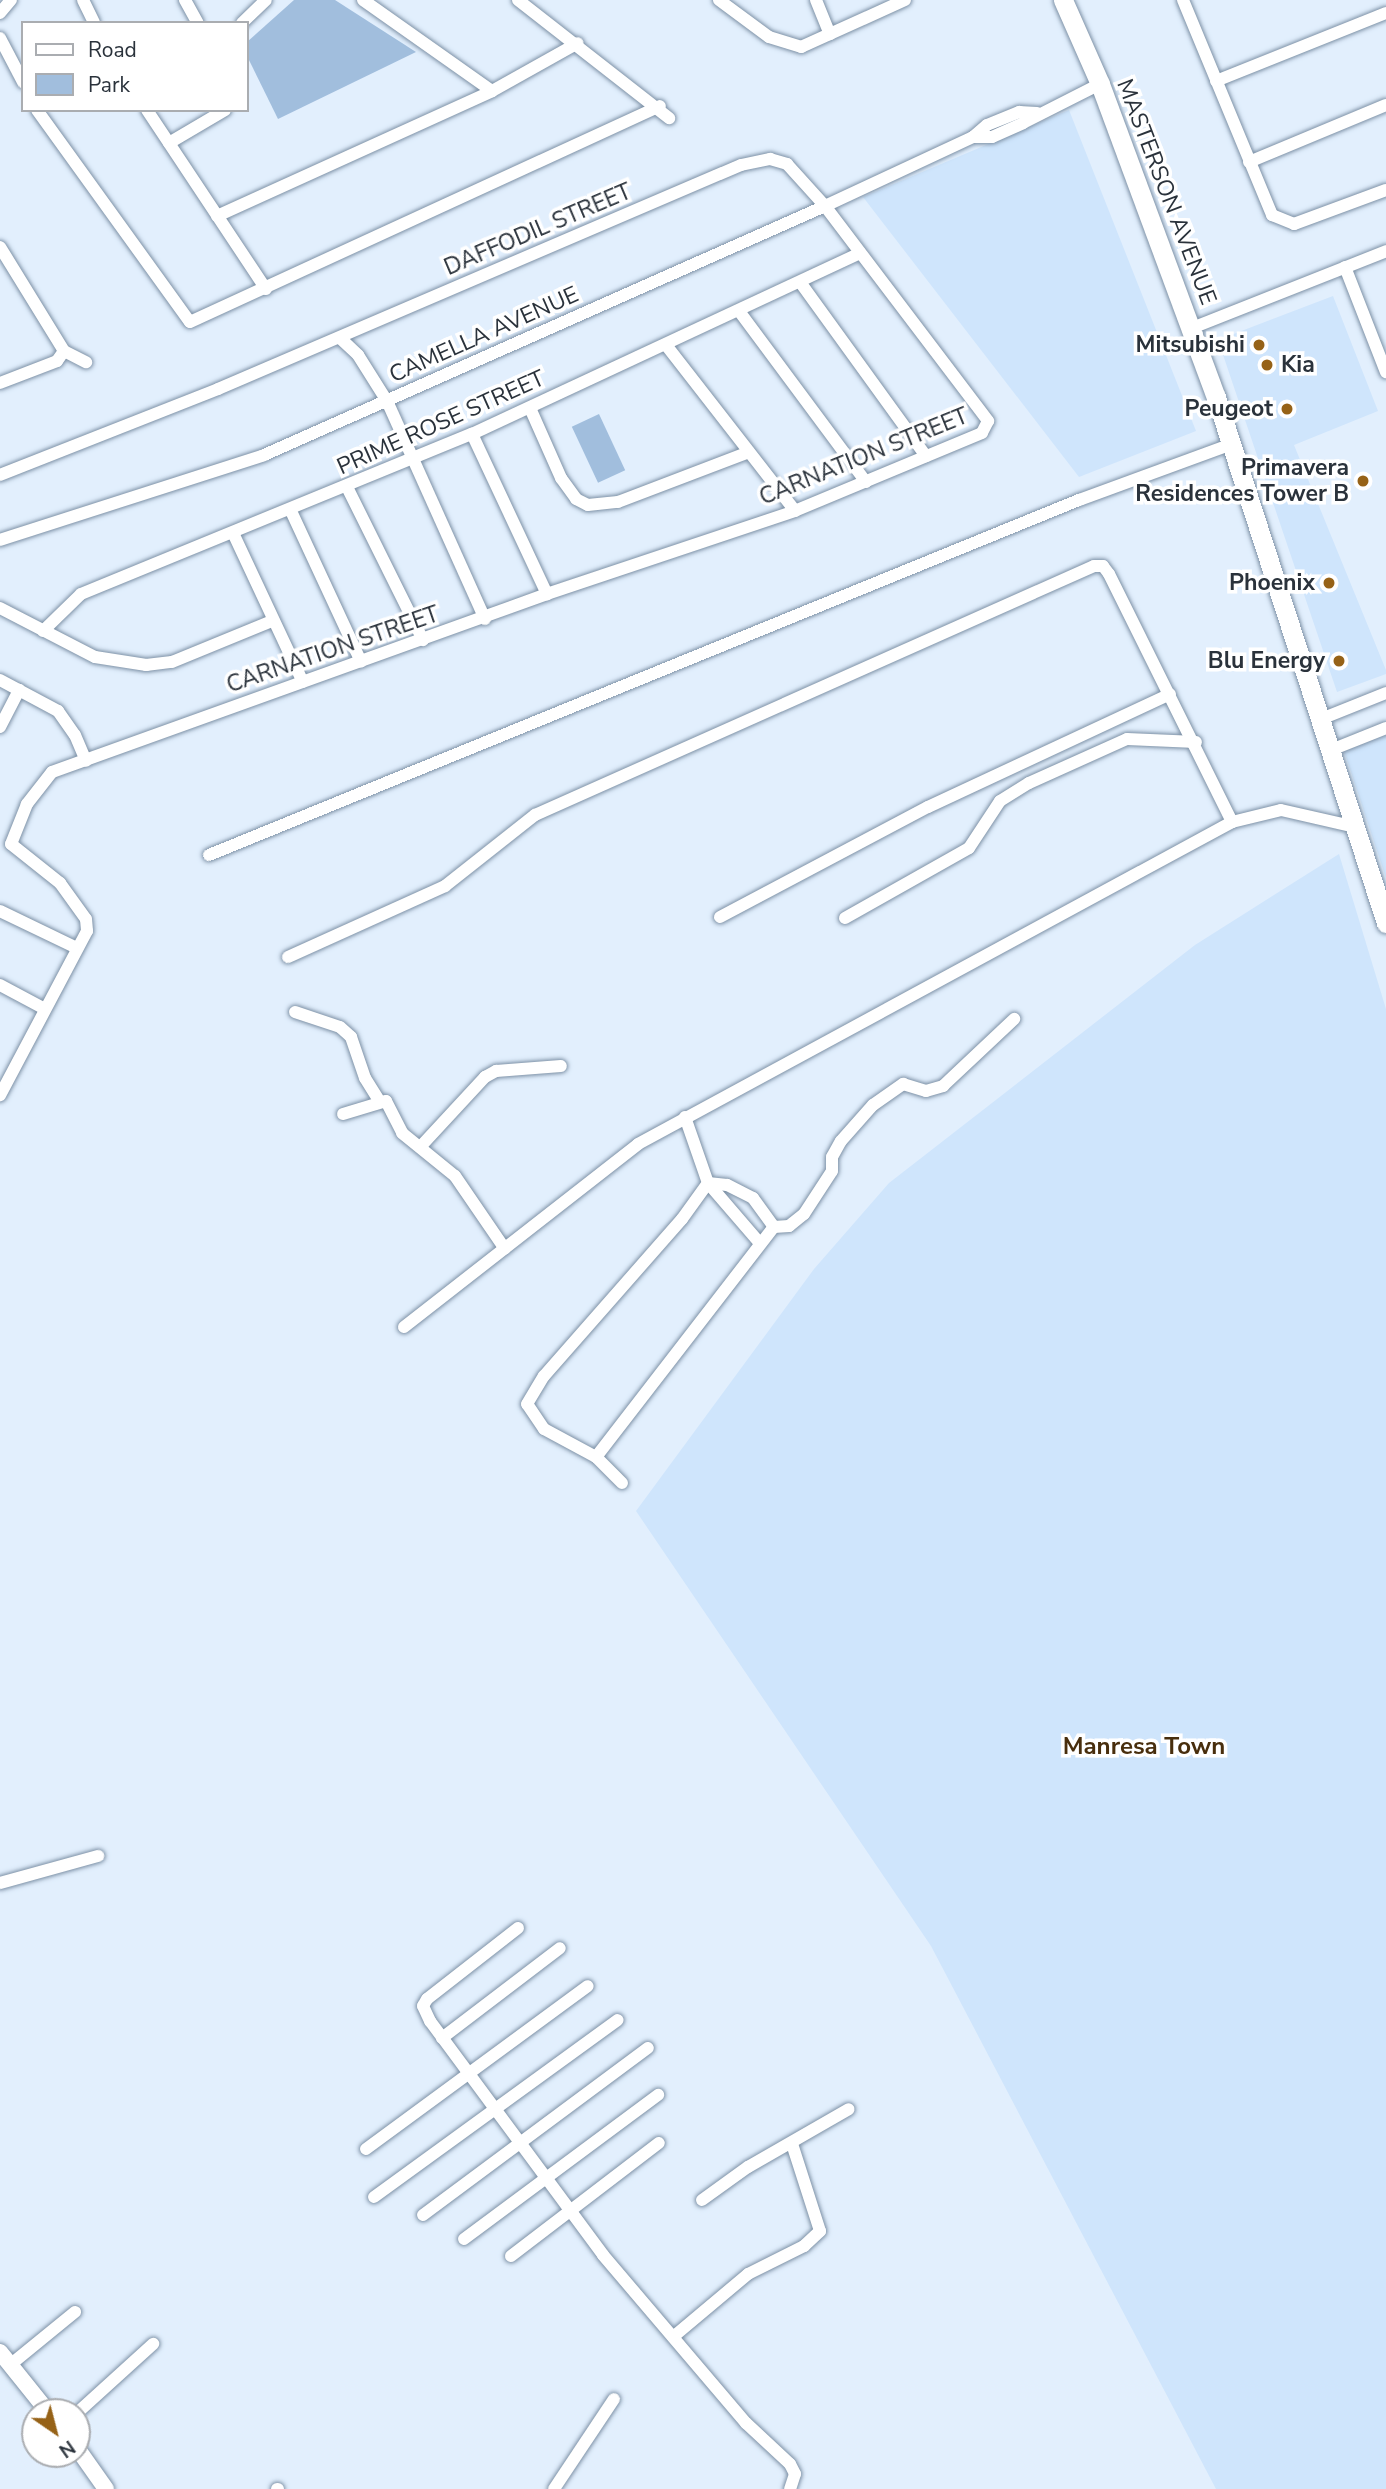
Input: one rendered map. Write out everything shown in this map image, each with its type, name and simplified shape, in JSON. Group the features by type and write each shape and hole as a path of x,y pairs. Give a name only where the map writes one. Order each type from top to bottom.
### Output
{"main road":[{"name":"MASTERSON AVENUE","path":"1063,0 1100,84 1192,328 1386,922"}],"street":[{"path":"0,13 11,0"},
{"path":"83,0 93,21"},
{"path":"184,0 197,21"},
{"path":"244,21 266,0"},
{"path":"363,0 492,91"},
{"path":"518,0 660,106 669,118"},
{"path":"719,0 785,45 801,47 905,0"},
{"path":"732,0 738,14"},
{"path":"816,0 830,34"},
{"path":"1186,1 1266,204 1283,223 1306,222 1386,190"},
{"path":"1216,81 1386,13"},
{"path":"0,38 21,78"},
{"path":"217,216 492,91 578,43"},
{"name":"CAMELLA AVENUE","path":"0,540 264,455 825,206 973,137 987,125 1019,112 1038,113 1100,84"},
{"path":"1249,162 1386,105"},
{"path":"38,112 188,321 266,289 660,106"},
{"path":"148,112 266,289"},
{"path":"169,143 222,112"},
{"name":"DAFFODIL STREET","path":"0,475 340,338 741,165 779,160 825,206 986,416 988,425"},
{"path":"0,247 64,351 86,362"},
{"path":"1192,328 1386,251"},
{"name":"PRIME ROSE STREET","path":"43,631 81,594 234,535 472,434 860,253"},
{"path":"1345,267 1386,372"},
{"path":"800,282 926,456"},
{"path":"739,311 866,482"},
{"path":"340,338 358,355 387,401 485,620"},
{"path":"666,345 796,511"},
{"path":"0,383 57,361 64,351"},
{"path":"530,408 561,478 576,499 588,505 618,502 749,452"},
{"name":"CARNATION STREET","path":"0,1095 87,931 85,916 60,884 13,847 10,839 48,775 303,682 485,620 547,594 796,511 982,433 988,425"},
{"path":"472,434 547,594"},
{"path":"209,855 1079,500 1232,444"},
{"path":"347,487 423,640"},
{"path":"291,511 360,662"},
{"path":"234,535 272,621 303,682"},
{"path":"288,957 445,886 501,846 526,820 1094,566 1103,566 1109,574 1196,742 1232,822"},
{"path":"0,608 95,657 146,664 172,662 272,621"},
{"path":"0,680 58,711 75,735 86,761"},
{"path":"0,727 19,690"},
{"path":"720,917 928,807 1170,694"},
{"path":"1321,719 1386,694"},
{"path":"1331,750 1386,728"},
{"path":"845,918 969,848 1000,801 1029,783 1127,739 1196,742"},
{"path":"404,1327 638,1144 1232,822 1281,810 1356,827"},
{"path":"0,911 77,948"},
{"path":"0,985 45,1009"},
{"path":"295,1012 340,1027 351,1037 365,1078 380,1102"},
{"path":"596,1457 725,1295 759,1242 774,1227 789,1226 804,1214 832,1171 832,1157 841,1140 873,1105 902,1084 926,1091 943,1086 1014,1019"},
{"path":"0,1061 12,1068"},
{"path":"422,1145 485,1077 496,1071 561,1066"},
{"path":"343,1115 380,1102 389,1103 402,1133 422,1145 455,1176 505,1249"},
{"path":"685,1117 708,1183 759,1242"},
{"path":"708,1183 727,1185 752,1198 774,1227"},
{"path":"622,1483 596,1457 544,1429 529,1410 528,1399 708,1183"},
{"path":"0,1883 98,1856"},
{"path":"518,1928 427,1999 423,2006 466,2075 571,2212 747,2423 790,2465 795,2474 790,2489"},
{"path":"442,2038 560,1948"},
{"path":"366,2149 588,1986"},
{"path":"374,2197 618,2020"},
{"path":"423,2215 648,2048"},
{"path":"464,2239 549,2180 658,2095"},
{"path":"702,2200 748,2167 849,2109"},
{"path":"511,2256 659,2143"},
{"path":"673,2337 748,2274 804,2246 820,2231 792,2144"},
{"path":"37,2398 5,2359 75,2312"},
{"path":"91,2400 153,2344"},
{"path":"554,2489 614,2399"},
{"path":"91,2468 106,2489"}],"shaded area":[{"path":"1069,110 1196,431 1079,477 863,197"},
{"path":"1333,296 1378,411 1294,445 1386,670 1386,674 1337,692 1218,340"},
{"path":"1386,735 1386,878 1344,751"},
{"path":"1339,854 1386,1009 1386,2489 1216,2489 931,1946 636,1511 814,1269 889,1183 1195,945"}],"green space":[{"path":"294,0 335,0 416,52 278,119 248,58 248,41"},
{"path":"599,414 625,470 598,483 572,427"}],"place":[{"name":"Mitsubishi","path":"1259,345"},
{"name":"Kia","path":"1267,365"},
{"name":"Peugeot","path":"1287,409"},
{"name":"Primavera Residences Tower B","path":"1363,481"},
{"name":"Phoenix","path":"1329,583"},
{"name":"Blu Energy","path":"1339,661"}],"district":[{"name":"Manresa Town","path":"1144,1747"}]}
